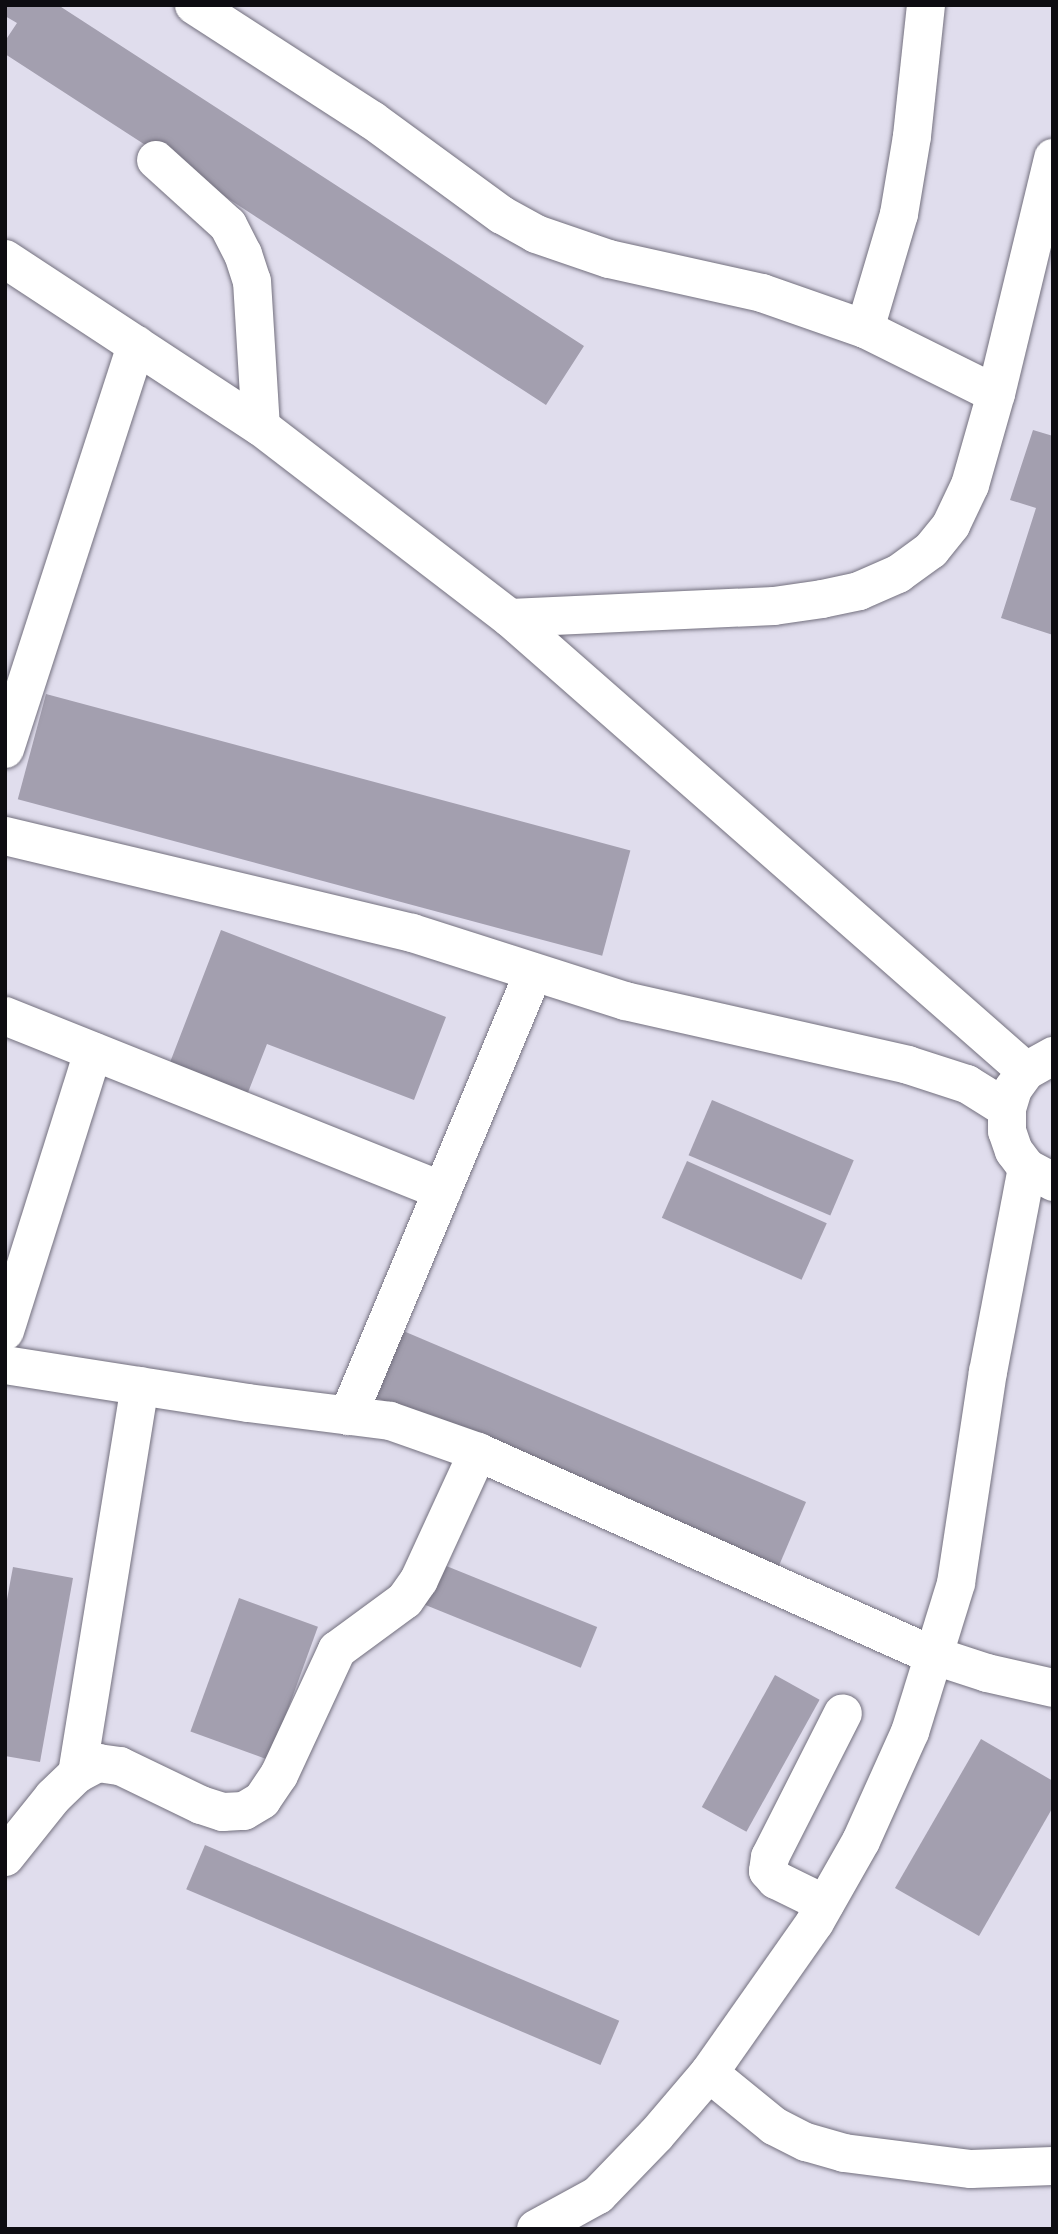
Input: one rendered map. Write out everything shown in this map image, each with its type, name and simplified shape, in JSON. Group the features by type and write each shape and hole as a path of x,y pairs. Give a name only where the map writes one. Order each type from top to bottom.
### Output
{"lane":[{"path":"194,5 372,120 502,215 537,234 609,259 762,293 865,329 996,394"},
{"path":"865,329 899,214 912,136 926,5"},
{"path":"510,618 774,606 859,591 898,574 931,550 951,526 970,485 996,394 1053,158"},
{"path":"156,160 228,226 243,254 252,281 261,428"},
{"path":"5,259 261,428 510,618 1039,1063 1013,1089 1007,1110 1007,1131 1014,1151 1040,1175 988,1373 956,1583 910,1732 861,1841 825,1904 709,2073 656,2135 598,2195 536,2229"},
{"path":"5,749 135,345"},
{"path":"5,836 412,933 625,1002 778,1034 937,1073 967,1084 1007,1110"},
{"path":"348,1416 534,972"},
{"path":"5,1016 442,1191"},
{"path":"5,1331 93,1052"},
{"path":"5,1365 390,1421 478,1452 932,1655 987,1673 1053,1688"},
{"path":"77,1774 140,1386"},
{"path":"5,1857 53,1797 77,1774 98,1763 120,1766 201,1805 223,1812 244,1811 262,1800 279,1776 337,1650 405,1600 419,1580 478,1452"},
{"path":"825,1904 776,1880 768,1871 770,1857 843,1713"},
{"path":"709,2073 774,2126 806,2142 844,2153 971,2169 1010,2170 1053,2165"}],"building":[{"path":"5,5 58,5 584,346 546,405 5,54 5,41 17,23 5,16"},
{"path":"1033,430 1053,436 1053,635 1001,618 1036,508 1010,500"},
{"path":"46,694 630,851 602,956 18,799"},
{"path":"221,930 446,1017 414,1100 267,1044 247,1095 169,1065"},
{"path":"712,1100 854,1160 830,1215 689,1155"},
{"path":"687,1161 827,1223 802,1280 662,1218"},
{"path":"401,1330 806,1502 778,1568 373,1396"},
{"path":"434,1561 597,1627 581,1668 418,1602"},
{"path":"13,1567 73,1578 40,1762 5,1756 5,1610"},
{"path":"239,1598 318,1627 269,1760 190,1731"},
{"path":"775,1675 820,1700 746,1832 702,1807"},
{"path":"981,1739 1053,1781 1053,1807 979,1936 895,1888"},
{"path":"205,1845 619,2021 600,2065 186,1889"}]}
